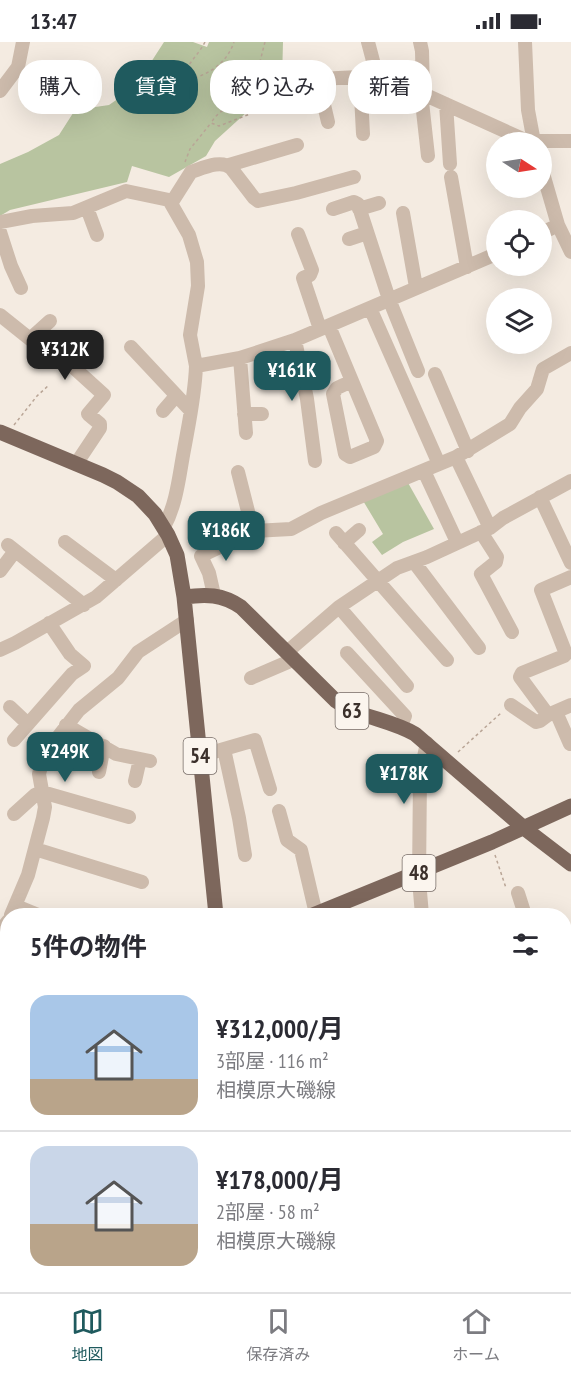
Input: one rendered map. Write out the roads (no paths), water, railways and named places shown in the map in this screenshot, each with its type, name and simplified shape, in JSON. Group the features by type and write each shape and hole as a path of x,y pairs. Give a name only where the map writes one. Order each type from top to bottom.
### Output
{"main road":[{"path":"6,430 103,475 129,489 146,504 166,531 179,566 184,597"},
{"name":"63","path":"184,597 214,595 227,598 241,607 336,701 353,712 401,726 427,743 525,828 571,864"},
{"name":"54","path":"184,597 215,908"},
{"name":"48","path":"329,908 419,873 571,806"}],"street":[{"path":"0,91 18,67 24,42"},
{"path":"368,42 373,60"},
{"path":"525,42 528,110 532,132"},
{"path":"432,98 507,132"},
{"path":"446,104 449,177 467,267"},
{"path":"326,114 328,122"},
{"path":"362,114 363,134"},
{"path":"426,114 431,139 428,156"},
{"path":"552,142 571,141"},
{"path":"234,172 297,145"},
{"path":"234,172 283,158"},
{"path":"172,202 191,172 221,164 234,172 258,201 354,177"},
{"path":"0,222 32,216 73,213 129,191 162,197 172,202 189,235 196,262 198,286 190,335 196,366 195,389 173,506 166,531 116,580 84,605 0,650"},
{"path":"550,198 558,225 571,252"},
{"path":"333,209 354,202 358,204 373,238 389,299 418,371"},
{"path":"359,209 379,203"},
{"path":"87,208 97,235"},
{"path":"403,213 412,236 416,287"},
{"path":"552,228 558,225"},
{"path":"0,232 21,288"},
{"path":"297,234 312,270 310,275 298,280 352,381 377,444 350,457 345,454 333,394 337,388 352,381"},
{"path":"349,238 373,238"},
{"path":"196,366 240,358 295,340 486,258"},
{"path":"370,308 439,464"},
{"path":"0,315 30,339 107,392 84,411 100,424 100,428 76,464"},
{"path":"30,339 51,321"},
{"path":"295,340 307,399 315,461"},
{"path":"131,347 191,411"},
{"path":"214,595 209,573 201,556 253,531 291,529 321,513 462,454 510,424 520,408 537,389 543,369 571,353"},
{"path":"240,358 246,433"},
{"path":"435,374 497,557 499,565 481,574 488,596 507,630"},
{"path":"163,411 176,396"},
{"path":"244,414 262,414"},
{"path":"424,471 457,542"},
{"path":"238,472 248,497 253,531"},
{"path":"251,678 288,662 290,655 339,607 397,568 486,530 503,518 571,481"},
{"path":"540,497 568,543 571,563"},
{"path":"360,530 340,538 436,642 447,660"},
{"path":"65,542 116,580"},
{"path":"0,571 11,548 84,605"},
{"path":"414,562 452,606 472,644"},
{"path":"570,744 552,713 520,679 522,673 566,654 538,585 571,577"},
{"path":"339,607 374,641 399,670 407,686"},
{"path":"15,908 35,849 45,807 40,764 44,755 66,725 88,702 118,678 138,652 187,620"},
{"path":"14,740 72,674 84,666 70,654 49,623"},
{"path":"347,653 373,674 405,716 401,726"},
{"path":"511,705 536,722 571,705"},
{"path":"10,707 28,724"},
{"path":"66,725 116,754 145,760 135,781"},
{"path":"200,756 255,740 270,789"},
{"path":"422,908 419,873 420,775 427,743"},
{"path":"99,772 104,746"},
{"path":"224,749 244,817 244,855"},
{"path":"405,775 420,775"},
{"path":"14,814 35,795 42,792 129,817"},
{"path":"279,812 290,848 301,850 313,908"},
{"path":"35,849 142,882"},
{"path":"518,893 523,908"}]}
